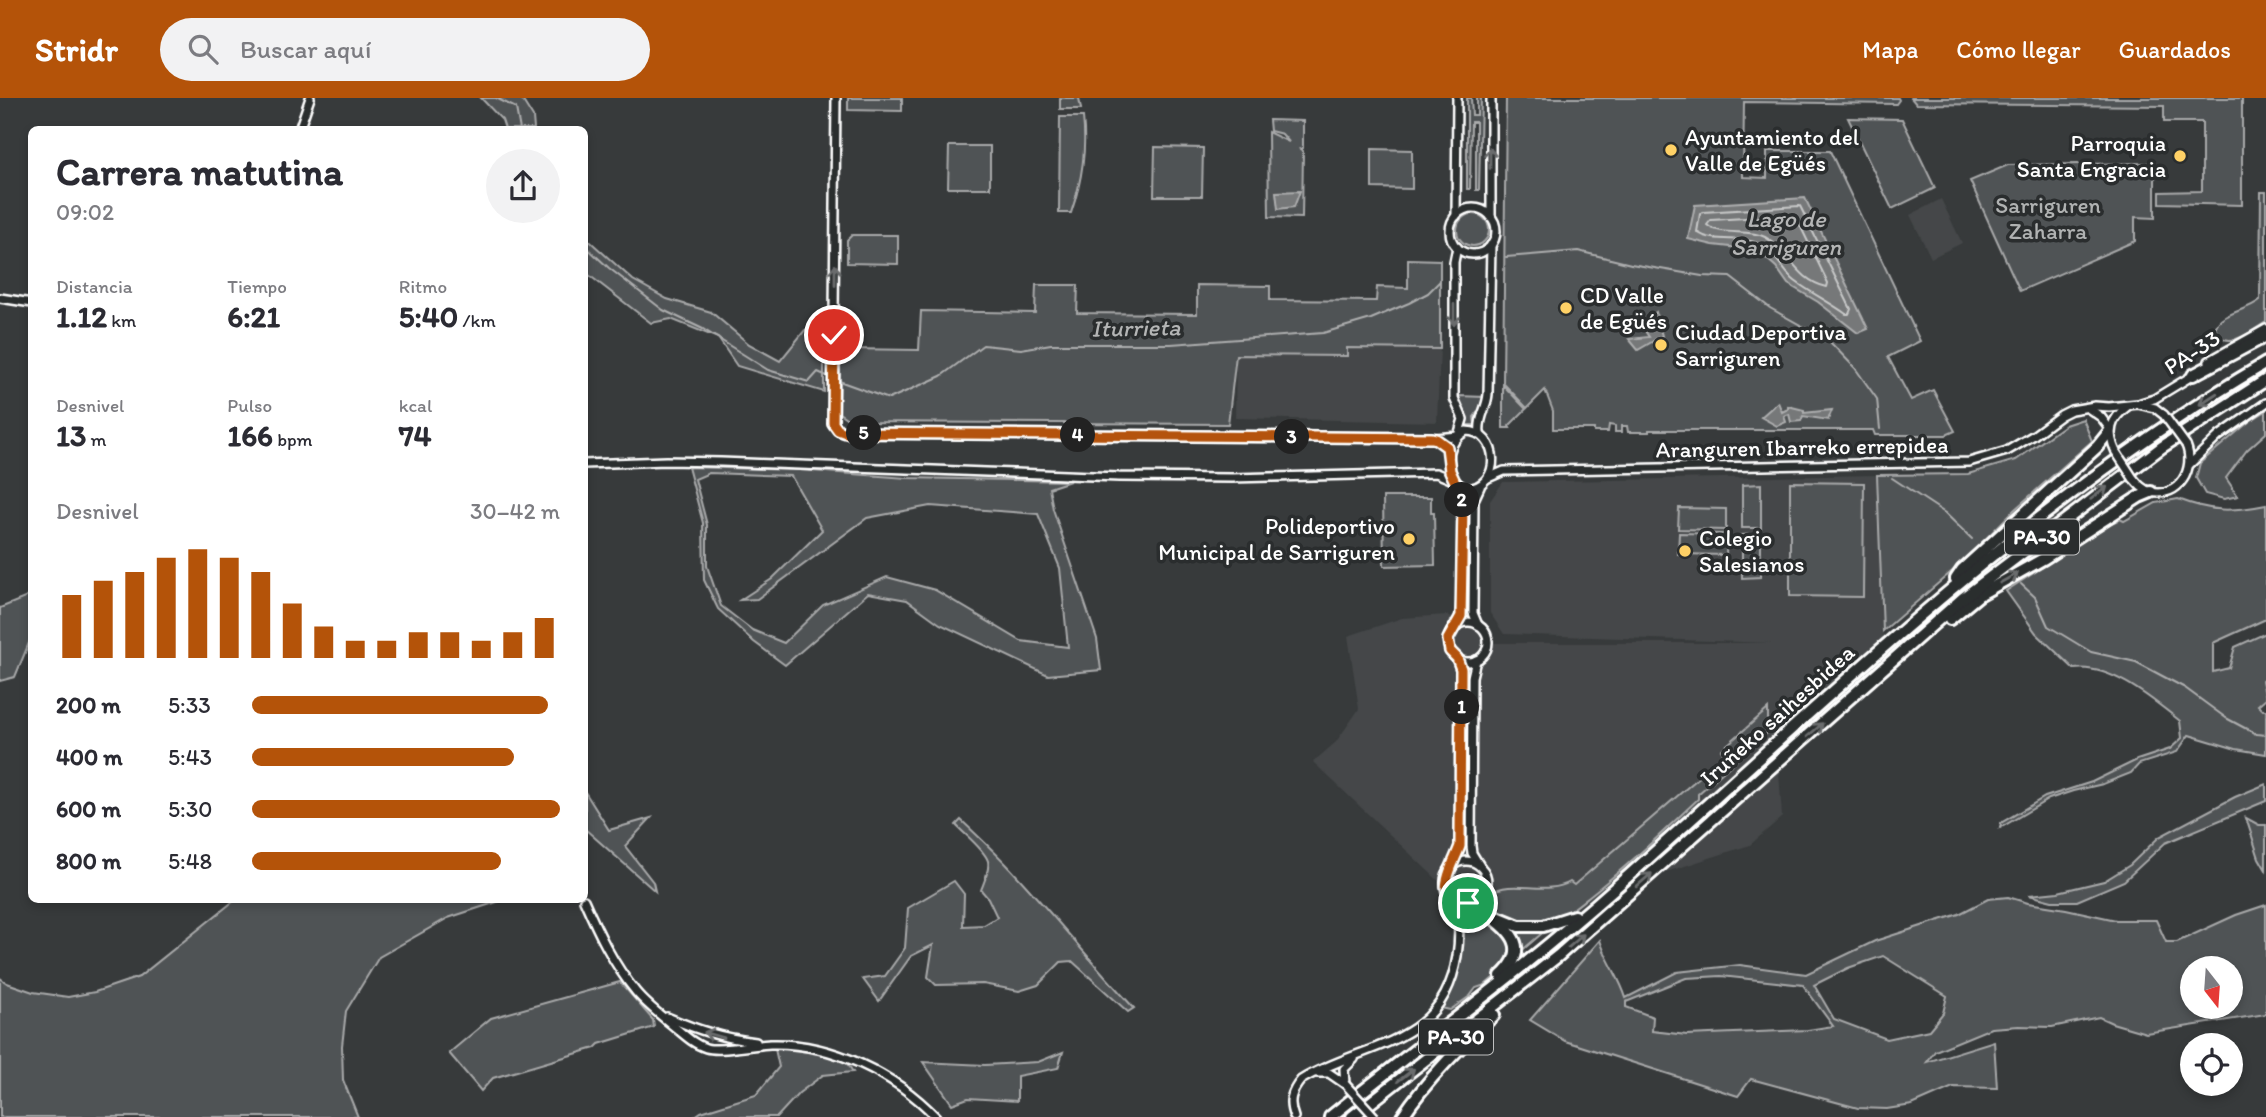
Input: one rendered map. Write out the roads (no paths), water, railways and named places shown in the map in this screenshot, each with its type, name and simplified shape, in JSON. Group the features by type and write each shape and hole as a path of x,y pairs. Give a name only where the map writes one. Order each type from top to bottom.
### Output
{"highway":[{"path":"2193,375 2266,336"},
{"name":"Iruñeko saihesbidea","path":"1330,1117 1518,970 1926,610 2135,448 2266,363"},
{"name":"Iruñeko saihesbidea","path":"1352,1117 1558,956 1963,598 2162,447 2264,382"},
{"path":"1956,579 1962,570 2097,447 2110,430"},
{"path":"1323,1117 1574,916 1956,579 2026,524 2084,486"},
{"path":"1839,709 1859,697 1979,595 2151,492"},
{"path":"1485,892 1490,912 1519,926 1543,926 1574,916"},
{"path":"1469,903 1506,927 1514,938 1515,957 1512,965 1501,976"},
{"path":"1402,1117 1427,1083 1460,1046 1535,981 1558,956"}],"street":[{"path":"300,126 310,98"},
{"path":"836,98 833,423 838,430 846,433 1436,439 1458,436"},
{"path":"1457,98 1456,216 1450,229 1451,236 1463,252 1478,253 1491,245"},
{"path":"1480,433 1479,420 1488,394 1491,245 1496,231 1491,217 1491,98"},
{"path":"1456,216 1467,209 1474,209 1491,217"},
{"path":"1457,247 1454,262 1454,394 1455,403 1463,419 1458,436"},
{"path":"0,298 28,302"},
{"name":"PA-33","path":"2138,404 2154,399 2193,375 2210,360 2266,329"},
{"path":"2190,464 2220,436 2266,403"},
{"path":"2138,404 2155,408 2164,415 2186,445 2190,456 2188,472 2176,487 2169,491 2151,492 2143,488 2133,478 2110,441 2114,420 2129,406 2138,404"},
{"name":"Aranguren Ibarreko errepidea","path":"1504,471 1969,462 2007,451 2060,415 2088,408 2129,406"},
{"path":"2088,408 2101,416 2110,430"},
{"path":"1436,473 1448,460 1452,443 1466,430 1480,433 1488,442 1492,459 1488,478"},
{"path":"1436,439 1447,447 1454,481 1462,497 1461,619 1450,634 1448,645 1457,658 1470,662 1484,653 1488,643 1473,613 1473,541 1474,500 1488,478 1504,471 1492,459"},
{"path":"588,464 708,461 1143,478 1436,473 1466,489 1480,487"},
{"path":"1455,627 1466,623 1478,625"},
{"path":"1294,1117 1290,1107 1294,1087 1301,1080 1309,1074 1410,1032 1436,1007 1454,971 1459,920 1447,892 1446,878 1460,846 1461,669 1457,658"},
{"path":"1451,897 1469,903 1477,900 1485,892 1487,876 1472,853 1471,846 1472,677 1476,660"},
{"path":"1452,866 1469,861 1480,866"},
{"path":"585,903 607,950 621,972 646,1003 687,1038 708,1049 770,1044 819,1049 852,1060 884,1076 904,1089 936,1117"},
{"path":"1459,920 1469,903"},
{"path":"660,1015 724,1038 770,1044"},
{"path":"1345,1084 1344,1069 1357,1056"},
{"path":"1309,1074 1329,1073 1345,1084 1375,1117"}],"water":[{"path":"1300,191 1294,207 1278,209 1276,192"},
{"name":"Lago de Sarriguren","path":"1805,198 1868,329 1858,333 1818,302 1788,284 1776,267 1757,250 1688,239 1695,205"},
{"path":"1656,312 1662,336 1638,350 1629,339 1649,337 1641,325"},
{"path":"1778,402 1782,412 1788,409 1788,406 1804,410 1804,413 1832,410 1828,420 1803,416 1801,421 1791,422 1789,414 1784,416 1786,422 1777,426 1761,417"}],"waterway":[{"name":"Iturrieta","path":"496,98 516,108 519,126"},
{"name":"Iturrieta","path":"588,249 663,310 703,329 768,370 809,382 818,372 827,376"},
{"name":"Iturrieta","path":"1506,257 1578,251 1631,264 1702,276 1730,277 1770,308 1829,341 1855,368 1877,399 1880,429"},
{"name":"Iturrieta","path":"839,381 889,399 941,376 983,345 1021,349 1051,344 1171,344 1323,333 1371,319 1409,303 1428,293 1440,281"},
{"name":"Iturrieta","path":"1892,478 1945,513 1972,539"},
{"path":"2021,584 2035,597 2048,626 2091,652 2136,662 2185,688 2226,718 2256,734 2266,735"}],"place":[{"name":"Ayuntamiento del Valle de Egüés","path":"1671,150"},
{"name":"Parroquia Santa Engracia","path":"2180,156"},
{"name":"CD Valle de Egüés","path":"1566,308"},
{"name":"Ciudad Deportiva Sarriguren","path":"1661,345"},
{"name":"Polideportivo Municipal de Sarriguren","path":"1409,539"},
{"name":"Colegio Salesianos","path":"1685,551"}],"park label":[{"name":"Sarriguren Zaharra","path":"2048,218"}]}
